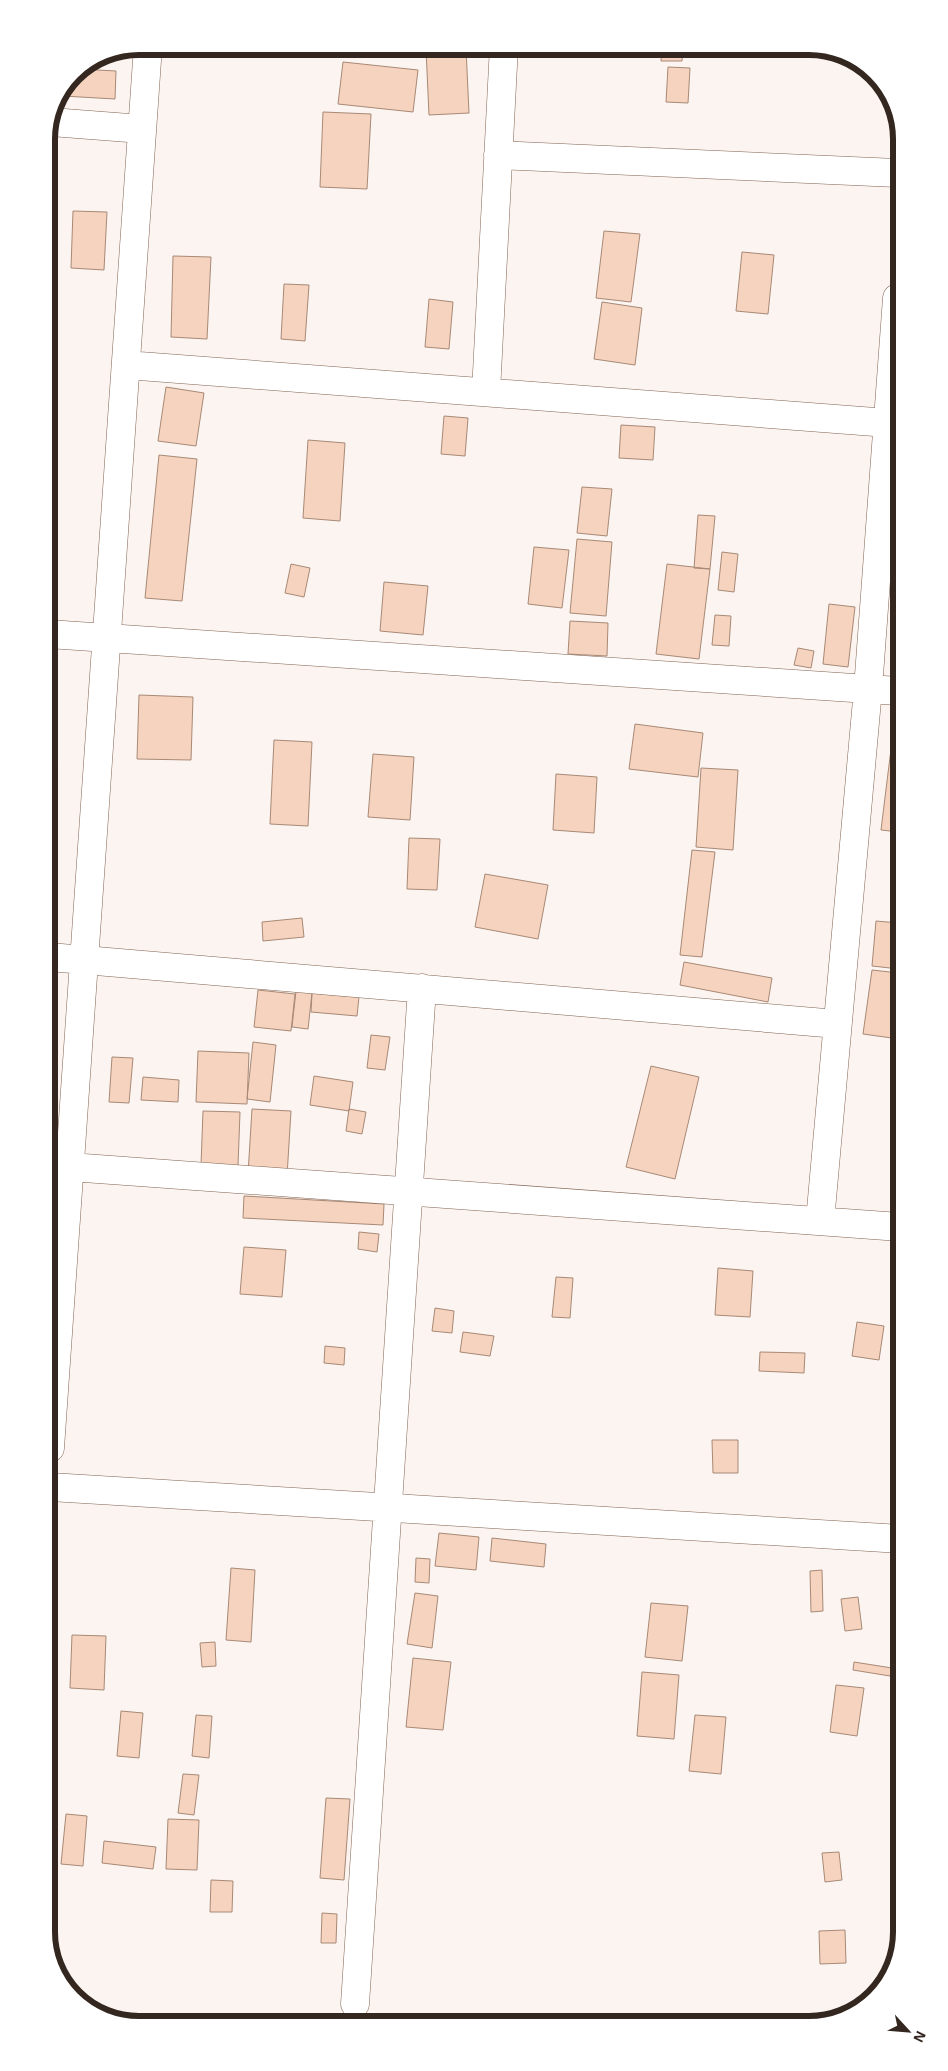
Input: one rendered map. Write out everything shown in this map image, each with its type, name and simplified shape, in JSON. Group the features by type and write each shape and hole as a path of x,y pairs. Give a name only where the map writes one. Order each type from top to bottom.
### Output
{"street":[{"path":"55,1378 147,55"},
{"path":"486,392 504,55"},
{"path":"57,122 142,129"},
{"path":"498,155 893,173"},
{"path":"820,1221 868,689 893,354"},
{"path":"126,365 888,423"},
{"path":"55,634 893,691"},
{"path":"55,958 837,1024"},
{"path":"355,2004 422,988"},
{"path":"70,1167 893,1226"},
{"path":"55,1487 893,1539"}],"building":[{"path":"426,55 466,55 469,113 429,115"},
{"path":"661,55 682,55 682,61 661,61"},
{"path":"343,62 418,70 413,112 338,104"},
{"path":"668,67 690,68 688,103 666,102"},
{"path":"91,70 116,71 115,99 67,96"},
{"path":"323,112 371,114 367,189 320,187"},
{"path":"73,211 107,212 104,270 71,268"},
{"path":"604,231 640,234 631,302 596,298"},
{"path":"742,252 774,255 768,314 736,311"},
{"path":"173,256 211,257 207,339 171,337"},
{"path":"284,284 309,285 305,341 281,339"},
{"path":"429,299 453,302 449,349 425,347"},
{"path":"602,302 642,308 635,365 594,359"},
{"path":"166,387 204,393 196,446 158,441"},
{"path":"444,416 468,418 465,456 441,454"},
{"path":"621,425 655,427 653,460 619,458"},
{"path":"308,440 345,443 340,521 303,518"},
{"path":"159,455 197,459 182,601 145,598"},
{"path":"582,487 612,489 607,536 577,533"},
{"path":"698,515 715,516 710,569 694,568"},
{"path":"577,539 612,542 606,616 570,613"},
{"path":"534,547 569,550 562,608 528,604"},
{"path":"722,552 738,554 734,592 718,590"},
{"path":"291,564 310,568 304,597 285,593"},
{"path":"667,564 710,569 699,659 656,654"},
{"path":"384,582 428,586 423,635 380,631"},
{"path":"829,604 855,607 848,667 823,664"},
{"path":"715,615 731,616 729,646 712,645"},
{"path":"570,621 608,623 607,656 568,654"},
{"path":"798,648 814,651 811,668 794,665"},
{"path":"139,695 193,697 191,760 137,759"},
{"path":"635,724 703,733 698,777 629,769"},
{"path":"274,740 312,742 308,826 270,824"},
{"path":"892,741 893,831 881,830"},
{"path":"373,754 414,757 410,820 368,817"},
{"path":"701,768 738,770 733,850 696,847"},
{"path":"556,774 597,777 594,833 553,830"},
{"path":"409,838 440,839 437,890 407,889"},
{"path":"692,850 715,852 702,957 680,955"},
{"path":"485,874 548,885 538,939 475,927"},
{"path":"302,918 304,937 263,941 262,922"},
{"path":"876,921 893,922 893,968 872,966"},
{"path":"684,962 772,978 768,1002 680,985"},
{"path":"872,970 893,972 893,1038 863,1034"},
{"path":"258,990 295,994 291,1031 254,1027"},
{"path":"296,991 312,993 308,1029 292,1027"},
{"path":"312,993 359,997 357,1016 311,1012"},
{"path":"371,1035 390,1037 385,1070 367,1068"},
{"path":"253,1042 276,1045 270,1102 247,1099"},
{"path":"198,1051 249,1053 247,1104 196,1102"},
{"path":"112,1057 133,1058 129,1103 109,1102"},
{"path":"651,1066 699,1077 675,1179 626,1167"},
{"path":"314,1076 353,1082 349,1111 310,1105"},
{"path":"143,1077 179,1080 178,1102 141,1100"},
{"path":"252,1109 291,1111 287,1176 248,1174"},
{"path":"349,1109 366,1112 362,1134 346,1131"},
{"path":"203,1111 240,1112 238,1166 201,1165"},
{"path":"244,1196 384,1204 383,1225 243,1218"},
{"path":"359,1232 379,1234 377,1252 358,1249"},
{"path":"244,1247 286,1250 282,1297 240,1294"},
{"path":"718,1268 753,1271 750,1317 715,1315"},
{"path":"556,1277 573,1278 570,1318 552,1317"},
{"path":"435,1308 454,1311 452,1333 432,1331"},
{"path":"857,1322 884,1326 879,1360 852,1356"},
{"path":"463,1332 494,1336 490,1356 460,1352"},
{"path":"325,1346 345,1348 344,1365 324,1363"},
{"path":"760,1352 805,1353 804,1373 759,1371"},
{"path":"712,1440 738,1440 738,1473 713,1473"},
{"path":"439,1533 479,1537 476,1570 435,1566"},
{"path":"492,1538 546,1544 544,1567 490,1561"},
{"path":"416,1558 430,1559 429,1583 415,1582"},
{"path":"231,1568 255,1570 251,1642 226,1640"},
{"path":"822,1570 823,1611 811,1612 810,1571"},
{"path":"415,1593 438,1596 432,1648 407,1644"},
{"path":"858,1597 862,1629 845,1631 841,1599"},
{"path":"651,1603 688,1606 682,1661 645,1657"},
{"path":"72,1635 106,1636 104,1690 70,1688"},
{"path":"215,1642 216,1666 202,1667 200,1643"},
{"path":"413,1658 451,1662 443,1730 406,1727"},
{"path":"854,1662 892,1668 890,1676 853,1670"},
{"path":"642,1672 679,1675 674,1739 637,1736"},
{"path":"836,1685 864,1688 857,1736 830,1732"},
{"path":"121,1711 143,1713 139,1758 117,1756"},
{"path":"196,1715 212,1716 209,1758 192,1756"},
{"path":"695,1715 726,1717 721,1774 689,1771"},
{"path":"183,1774 199,1775 194,1815 178,1813"},
{"path":"326,1798 350,1799 344,1880 320,1878"},
{"path":"66,1814 87,1816 83,1866 61,1864"},
{"path":"168,1819 199,1820 197,1870 166,1869"},
{"path":"104,1841 156,1847 153,1869 102,1863"},
{"path":"839,1852 842,1880 825,1882 822,1853"},
{"path":"211,1880 233,1881 232,1912 210,1912"},
{"path":"322,1913 337,1914 336,1943 321,1943"},
{"path":"845,1930 846,1963 820,1964 819,1931"}]}
